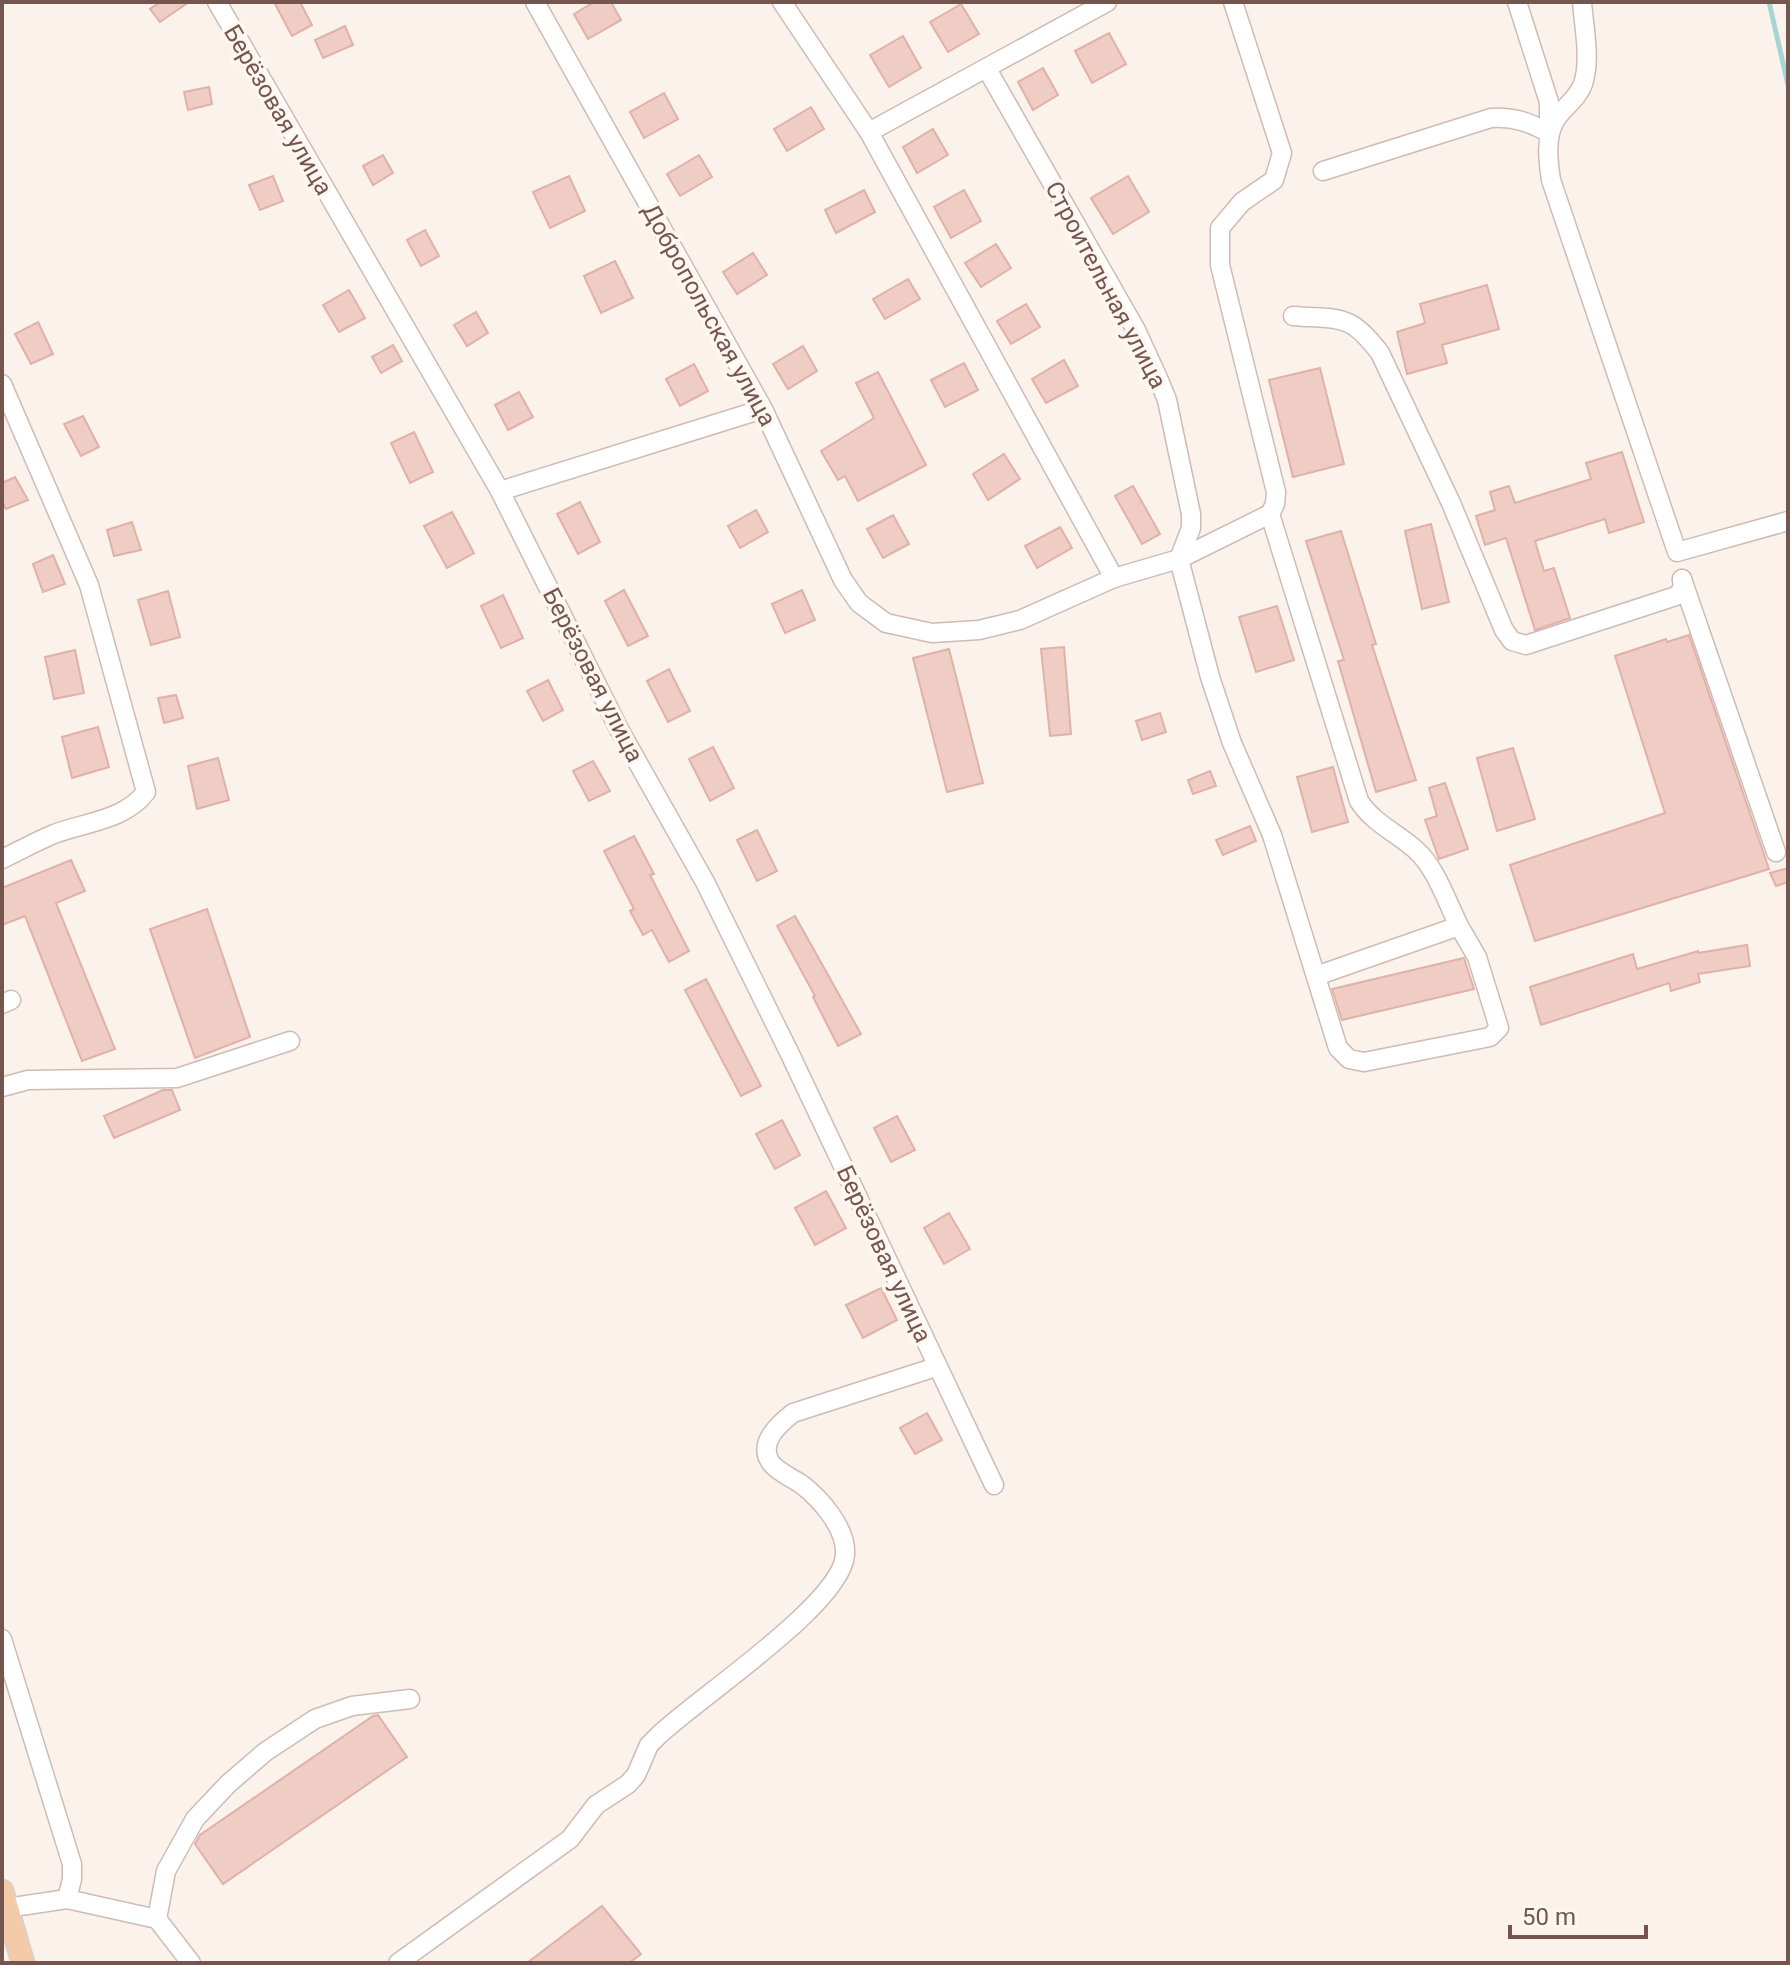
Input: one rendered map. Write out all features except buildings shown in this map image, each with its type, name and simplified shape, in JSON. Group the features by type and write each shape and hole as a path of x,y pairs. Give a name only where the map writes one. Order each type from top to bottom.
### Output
{"main road":[{"path":"4,1899 23,1963"}],"street":[{"name":"Берёзовая улица","path":"217,2 500,491 620,731 705,882 796,1066 994,1485"},
{"name":"Добропольская улица","path":"535,2 763,409 843,580 859,603 886,623 932,633 979,630 1020,620 1114,578"},
{"path":"782,2 869,132 1114,578 1179,559 1270,514"},
{"path":"869,132 1107,2"},
{"path":"1179,559 1227,730 1272,835 1338,1048 1349,1059 1364,1062 1490,1037 1497,1032 1499,1024 1477,957 1425,859 1367,814 1359,801 1270,514 1276,492 1220,265 1220,228 1242,202 1274,180 1282,153 1233,2"},
{"path":"1293,316 1349,320 1368,336 1380,353 1451,503 1504,630 1512,641 1526,645 1676,596 1683,589 1677,552 1551,180 1548,164 1549,102 1517,2"},
{"path":"1549,133 1583,85 1587,58 1582,2"},
{"name":"Строительная улица","path":"987,69 1136,330 1167,400 1191,514 1191,528 1179,559"},
{"path":"1323,171 1491,118 1507,116 1549,133"},
{"path":"2,384 89,585 146,792 137,804 121,813 54,834 2,859"},
{"path":"500,491 763,409"},
{"path":"1677,552 1788,521"},
{"path":"1682,579 1776,852"},
{"path":"1316,976 1459,926"},
{"path":"2,1087 28,1080 177,1078 290,1041"},
{"path":"398,1963 570,1839 596,1805 636,1775 649,1745 658,1736 807,1612 832,1586 843,1568 846,1553 841,1532 827,1510 805,1487 772,1464 766,1450 769,1436 793,1413 936,1367"},
{"path":"2,1639 72,1864 67,1899"},
{"path":"157,1919 166,1871 195,1819 228,1784 265,1752 315,1719 352,1706 410,1699"},
{"path":"4,1899 67,1899 157,1919 191,1963"}],"waterway":[{"path":"1769,2 1788,85"}]}
